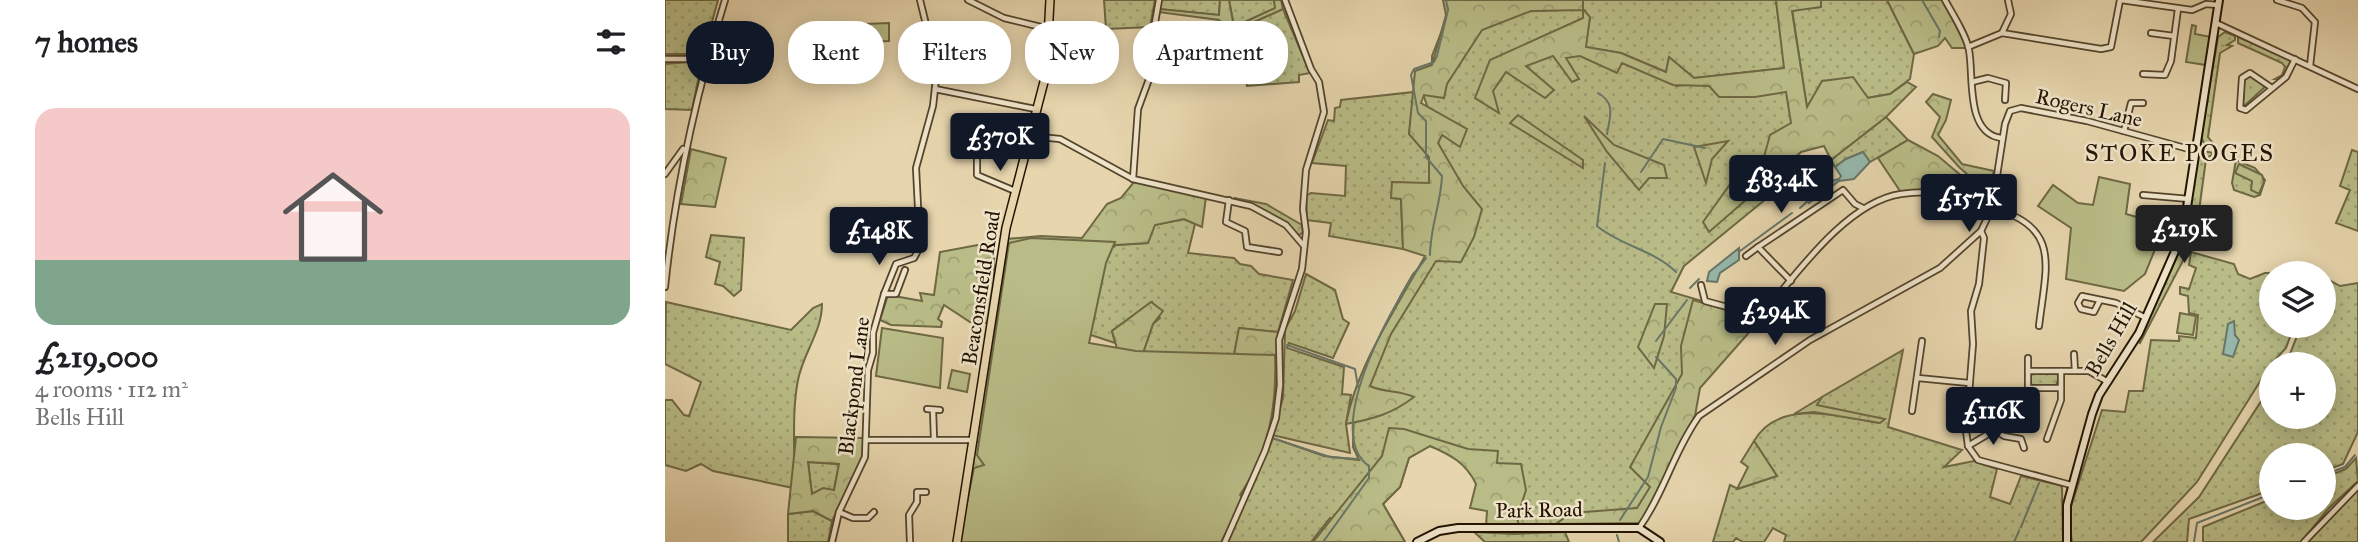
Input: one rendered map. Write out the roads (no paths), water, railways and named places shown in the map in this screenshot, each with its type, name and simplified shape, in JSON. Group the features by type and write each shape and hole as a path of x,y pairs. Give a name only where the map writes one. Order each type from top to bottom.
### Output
{"main road":[{"name":"Beaconsfield Road","path":"1050,0 1050,21"},
{"name":"Bells Hill","path":"2067,542 2066,513 2071,485 2092,414 2146,318 2180,242 2219,2"},
{"name":"Beaconsfield Road","path":"957,542 1006,228 1043,84"},
{"name":"Park Road","path":"1417,542 1439,531 1458,528 1639,528"},
{"path":"1639,528 1660,542"}],"street":[{"path":"718,21 725,0"},
{"name":"Blackpond Lane","path":"832,542 839,512 865,457 868,370 873,353 873,332 884,294 896,264 914,258 918,253 920,232 916,168 935,89 935,61 920,0"},
{"path":"968,0 1025,25"},
{"path":"1133,179 1138,109 1159,52 1153,34 1159,0"},
{"path":"1225,542 1265,451 1276,418 1280,385 1279,340 1298,286 1304,247 1306,170 1322,124 1324,99 1285,0"},
{"path":"1945,0 1968,47 1978,120 1987,134 2001,138"},
{"path":"1968,47 1981,45 2002,33 2011,15 2008,0"},
{"path":"2002,33 2101,49 2111,47 2121,0 2192,10 2219,2"},
{"path":"2277,0 2302,8 2315,22 2310,65"},
{"path":"2143,74 2165,75 2178,9"},
{"path":"2216,23 2358,89"},
{"path":"2151,33 2174,36"},
{"path":"665,59 686,59"},
{"path":"2271,88 2250,73 2245,74 2242,78 2241,108 2246,110 2286,77 2295,59"},
{"path":"1972,82 1988,78 2006,80 2005,100"},
{"path":"665,287 670,232 685,146 700,84"},
{"path":"935,89 1035,109"},
{"path":"2125,131 2131,103 2143,103"},
{"name":"Rogers Lane","path":"1968,446 1973,344 1971,311 1979,284 1984,238 1981,231 1991,208 2001,138 2010,111 2017,108 2125,131 2196,151"},
{"path":"1029,136 1060,139 1133,179 1251,206 1286,225 1304,247"},
{"path":"665,174 685,146"},
{"path":"977,160 977,175 1015,191"},
{"path":"1746,256 1843,190 1855,204 1863,208"},
{"path":"1700,290 1705,301 1761,316 1791,281 1863,208 1909,193 1993,197"},
{"path":"2143,195 2189,198"},
{"path":"1229,200 1226,222 1245,231 1247,247 1276,249"},
{"path":"1991,208 2011,214 2032,226 2041,238 2045,253 2039,326"},
{"path":"880,227 920,232"},
{"path":"1639,528 1656,505 1688,432 1699,416 1809,340 1938,270 1981,231"},
{"path":"1758,247 1791,281"},
{"path":"884,294 896,294 900,290 905,270"},
{"path":"2100,300 2094,312 2081,309 2078,303 2082,296 2116,303 2146,318"},
{"path":"1912,411 1922,341"},
{"path":"2074,354 2075,371"},
{"path":"2028,358 2028,396"},
{"path":"2028,371 2089,372 2108,382"},
{"path":"2047,439 2061,400 2061,371"},
{"path":"1918,378 1969,383"},
{"path":"2028,388 2061,387"},
{"path":"927,409 936,410 934,439"},
{"path":"2024,448 2021,439 2004,436 1995,430 1968,446 1978,460 2071,485"},
{"path":"866,440 975,440"},
{"path":"2304,542 2358,486"},
{"path":"910,542 909,515 917,502 917,492 926,492"},
{"path":"839,512 853,518 868,518 874,512"}],"water":[{"path":"1863,152 1870,162 1854,179 1839,181 1809,203 1805,199 1813,190 1839,179 1841,176 1835,167"},
{"path":"2160,217 2169,225 2162,238 2150,231 2148,221"},
{"path":"1739,248 1739,260 1720,273 1717,282 1707,281 1709,272"},
{"path":"2234,321 2235,335 2239,340 2233,357 2223,354 2228,324"}],"waterway":[{"path":"1430,255 1442,176 1426,157 1426,121 1418,113 1411,75 1414,69 1434,62 1437,56 1448,10 1446,0"},
{"path":"1922,0 1940,31 1939,37"},
{"path":"1598,93 1610,106 1607,134"},
{"path":"1641,172 1663,139 1705,148"},
{"path":"1605,163 1597,226 1616,239 1658,258 1676,272"},
{"path":"1800,208 1809,200"},
{"path":"1740,251 1792,213"},
{"path":"1323,542 1369,478 1369,466 1356,449 1353,424 1357,395 1382,331 1426,258"},
{"path":"1690,288 1699,279"},
{"path":"1656,341 1687,300"},
{"path":"1287,345 1355,369 1358,387"},
{"path":"1620,520 1648,477 1661,427 1676,388 1676,379 1656,357"},
{"path":"1275,439 1330,457 1358,459"},
{"path":"2336,470 2345,467 2355,455"},
{"path":"2021,527 2039,483"},
{"path":"2194,542 2197,523 2259,499"},
{"path":"2014,542 2019,531"},
{"path":"1617,535 1619,542"}],"district":[{"name":"STOKE POGES","path":"2180,153"}]}
